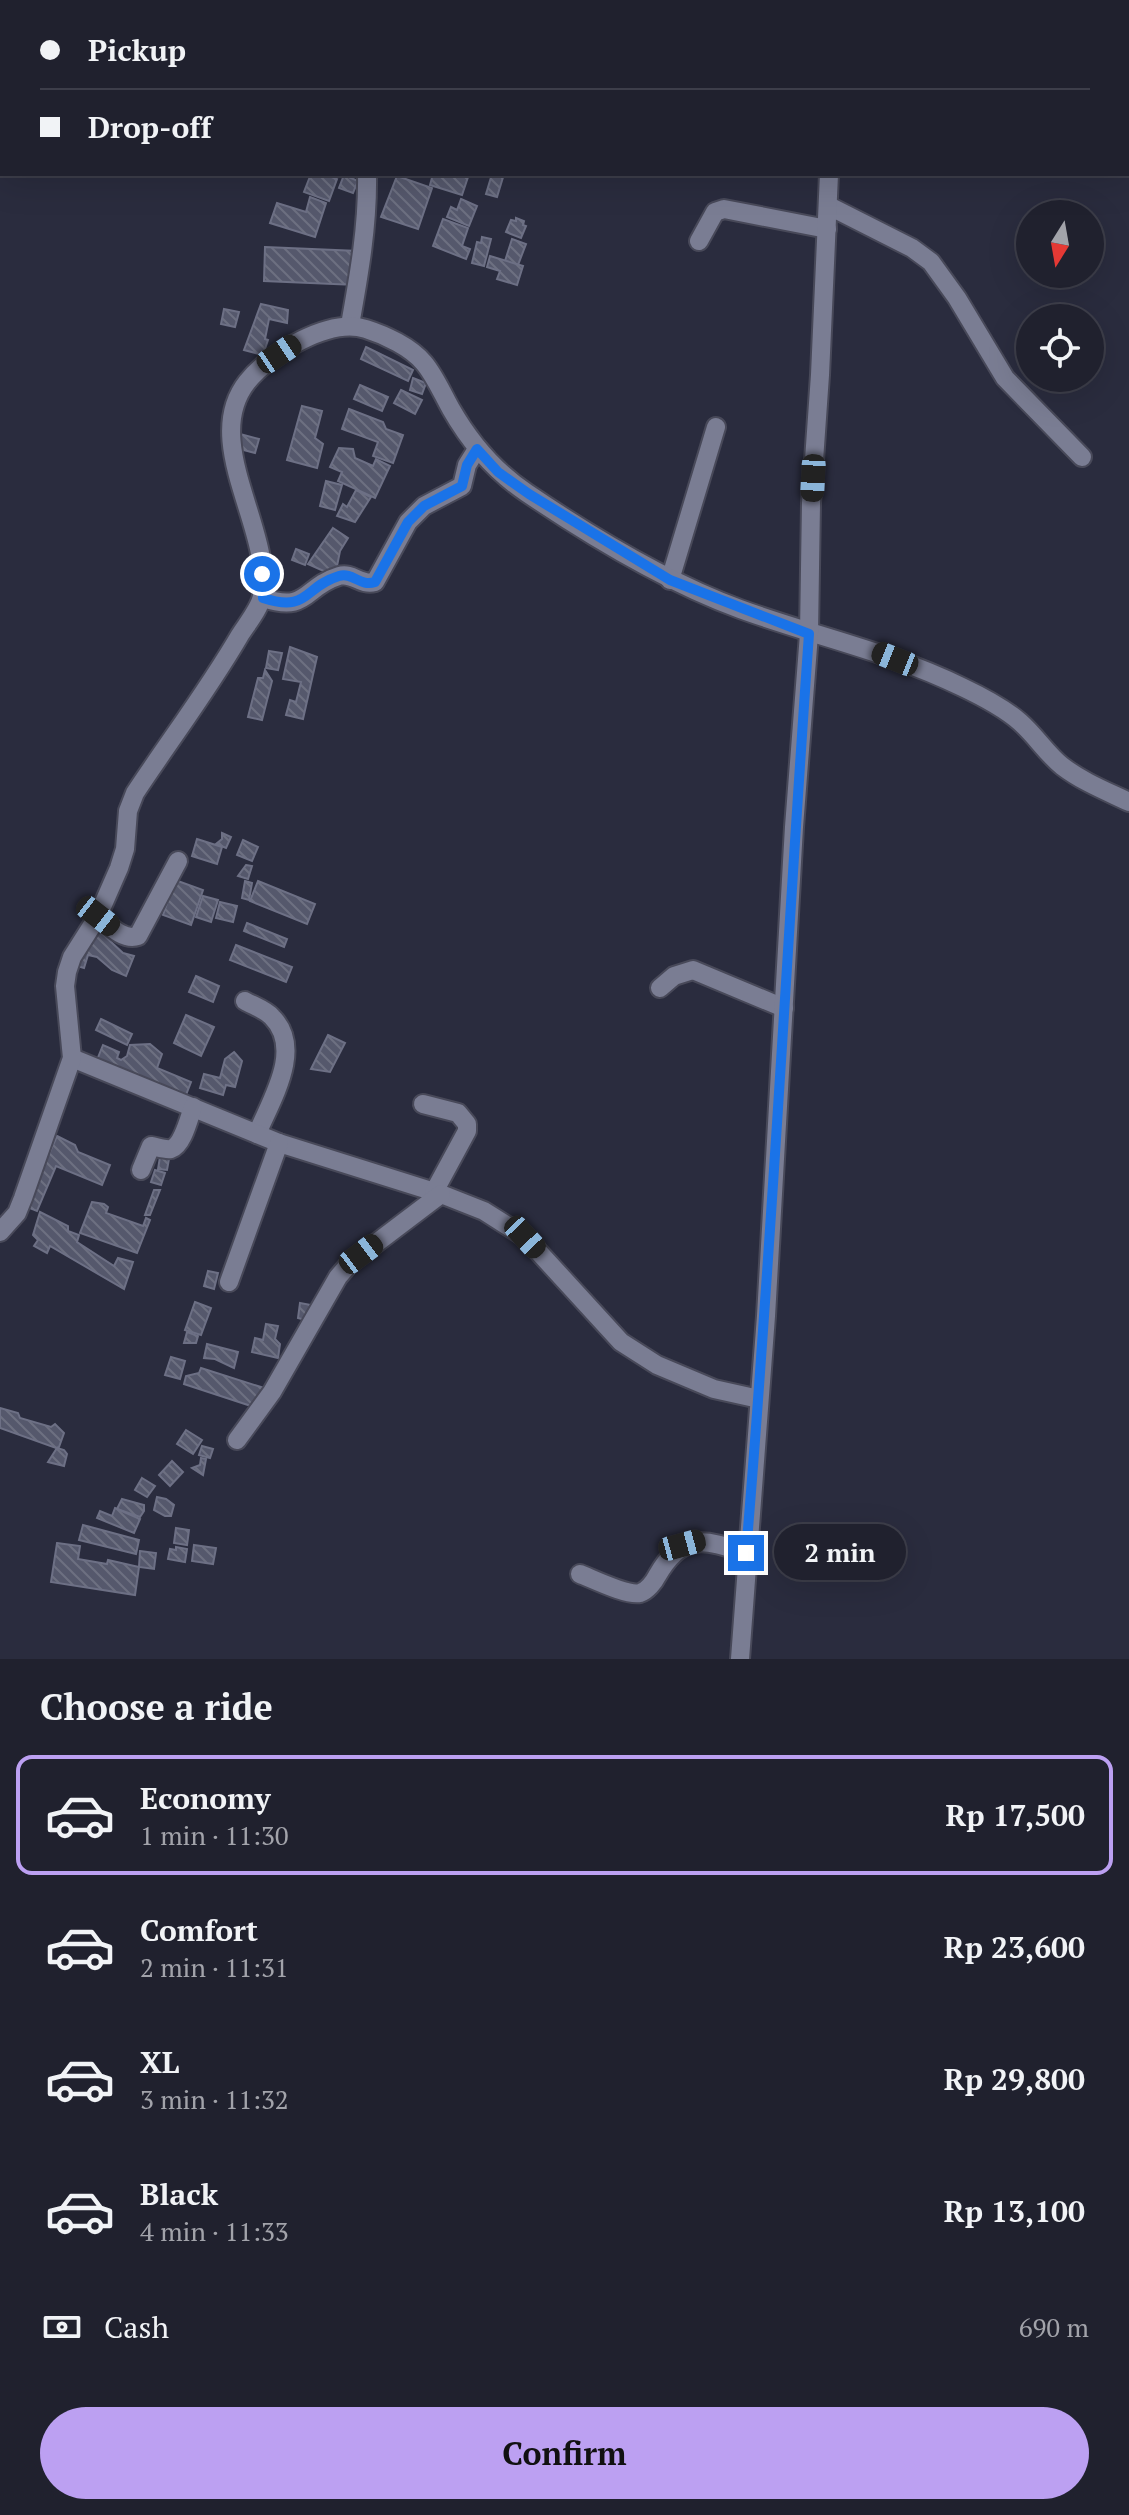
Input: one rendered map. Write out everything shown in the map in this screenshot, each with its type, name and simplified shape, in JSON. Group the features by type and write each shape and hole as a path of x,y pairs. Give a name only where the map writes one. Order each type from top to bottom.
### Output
{"street":[{"path":"350,325 362,259 368,205 367,176"},
{"path":"740,1659 809,634 811,503 829,176"},
{"path":"829,206 912,248 931,262 957,298 1005,378 1082,457"},
{"path":"699,241 715,212 724,209 827,229"},
{"path":"0,1232 17,1213 72,1058 65,986 67,972 72,957 98,916 122,858 128,811 135,793 208,688 263,598 260,555 232,441 236,402 246,383 264,365 295,344 338,325 350,325 381,335 409,350 425,363 460,425 498,472 670,580 809,634 879,652 962,687 1017,719 1045,750 1077,777 1129,802"},
{"path":"670,580 716,427"},
{"path":"263,598 279,604 299,601 341,575 352,576 361,583 375,582 408,522 424,506 462,486 467,465 477,449"},
{"path":"98,916 123,935 131,938 138,936 178,861"},
{"path":"660,988 684,970 693,970 784,1008"},
{"path":"245,1001 271,1015 284,1033 287,1055 257,1134"},
{"path":"72,1058 279,1143 438,1193 484,1211 525,1237 621,1342 657,1365 714,1389 759,1399"},
{"path":"237,1440 272,1392 338,1277 350,1263 438,1193 467,1131 467,1124 458,1113 423,1104"},
{"path":"141,1170 151,1146 167,1150 174,1148 193,1107"},
{"path":"229,1282 279,1143"},
{"path":"580,1574 630,1593 641,1593 653,1584 665,1561 682,1545 700,1541 746,1553"}],"building":[{"path":"310,176 337,179 329,201 304,192"},
{"path":"344,176 358,181 353,193 339,188"},
{"path":"397,176 432,188 418,229 381,217"},
{"path":"432,176 468,176 462,195 430,185"},
{"path":"491,176 503,176 497,197 486,194"},
{"path":"310,197 326,203 315,237 270,223 277,203 306,212"},
{"path":"461,199 477,206 469,226 447,217 451,207 457,210"},
{"path":"516,218 524,221 523,225 526,226 521,238 506,232 511,220 516,221"},
{"path":"443,219 468,228 462,246 470,249 466,259 433,246"},
{"path":"482,237 491,239 484,266 472,263 477,242 481,243"},
{"path":"512,239 526,244 518,265 505,261"},
{"path":"265,247 358,251 356,285 264,281"},
{"path":"490,256 523,266 517,285 497,279 500,271 487,267"},
{"path":"261,304 288,310 287,323 269,319 265,339 268,340 263,355 244,350"},
{"path":"224,309 239,312 235,327 221,324"},
{"path":"366,347 413,370 408,381 361,359"},
{"path":"413,378 426,383 422,394 410,390"},
{"path":"360,385 388,397 382,411 354,399"},
{"path":"401,390 422,400 415,414 394,403"},
{"path":"302,406 322,411 315,438 323,444 317,468 287,460"},
{"path":"349,409 383,422 386,429 403,435 393,463 373,456 378,442 342,429"},
{"path":"240,434 259,439 255,453 236,448"},
{"path":"339,448 353,449 355,458 373,466 376,459 390,466 375,498 338,481 342,472 330,467"},
{"path":"326,481 342,485 335,510 320,506"},
{"path":"356,490 371,497 355,522 337,516 343,504 347,507"},
{"path":"333,528 348,538 340,551 335,576 308,564"},
{"path":"296,549 309,554 305,565 292,560"},
{"path":"290,647 317,657 303,719 286,715 290,700 296,702 301,682 283,679"},
{"path":"269,651 282,653 278,670 266,668"},
{"path":"265,670 272,681 262,720 248,717 258,678 263,678"},
{"path":"222,833 231,837 226,848 216,844 222,839"},
{"path":"197,839 222,847 217,864 192,856"},
{"path":"243,840 258,847 252,861 237,855"},
{"path":"246,865 252,866 248,879 238,876"},
{"path":"175,880 203,890 191,925 163,915"},
{"path":"245,881 252,883 249,900 242,898"},
{"path":"258,881 315,904 307,924 250,901"},
{"path":"203,896 218,900 211,922 196,917"},
{"path":"220,902 237,906 233,922 216,918"},
{"path":"247,923 287,939 284,947 244,931"},
{"path":"97,929 123,953 134,956 126,976 112,970 97,957 88,955 84,968 77,966 94,940"},
{"path":"236,945 292,967 286,982 230,960"},
{"path":"196,976 219,986 213,1002 189,992"},
{"path":"186,1015 214,1027 201,1056 174,1043"},
{"path":"101,1019 132,1034 127,1045 96,1030"},
{"path":"328,1035 345,1043 330,1072 311,1069"},
{"path":"150,1044 162,1054 157,1068 191,1082 184,1100 95,1065 103,1045 119,1052 117,1058 121,1060 127,1056 130,1045"},
{"path":"234,1052 242,1061 235,1087 226,1085 223,1095 200,1088 204,1074 220,1078 225,1059"},
{"path":"57,1136 75,1145 78,1152 110,1165 102,1185 56,1166 37,1211 22,1205 43,1154 49,1154"},
{"path":"160,1157 169,1159 167,1170 158,1169"},
{"path":"155,1170 165,1173 161,1185 151,1182"},
{"path":"154,1190 160,1190 150,1215 145,1215"},
{"path":"92,1202 108,1207 106,1213 143,1226 146,1218 150,1220 137,1253 80,1233"},
{"path":"40,1212 68,1226 68,1231 79,1235 77,1242 114,1266 118,1258 133,1262 124,1289 50,1246 47,1253 34,1246 38,1240 33,1235"},
{"path":"208,1271 218,1273 214,1289 204,1286"},
{"path":"195,1302 211,1308 201,1335 185,1330"},
{"path":"300,1303 311,1305 309,1321 298,1318"},
{"path":"266,1324 278,1326 275,1339 280,1344 278,1358 252,1352 255,1338 263,1340"},
{"path":"187,1332 198,1336 196,1343 184,1343"},
{"path":"207,1344 238,1352 234,1368 215,1359 204,1358"},
{"path":"171,1357 185,1361 180,1379 165,1375"},
{"path":"201,1368 264,1388 257,1408 184,1384 186,1376 199,1373"},
{"path":"0,1408 18,1413 20,1418 51,1427 55,1424 64,1433 59,1447 0,1428"},
{"path":"186,1430 202,1440 193,1454 177,1444"},
{"path":"202,1446 213,1449 210,1458 199,1455"},
{"path":"57,1448 67,1454 64,1466 48,1462"},
{"path":"201,1458 206,1459 203,1475 192,1468 200,1465"},
{"path":"172,1461 183,1472 170,1486 159,1475"},
{"path":"142,1478 155,1486 147,1497 135,1490"},
{"path":"157,1497 174,1505 171,1516 154,1510"},
{"path":"122,1499 144,1505 140,1517 117,1509"},
{"path":"115,1508 140,1519 134,1533 97,1518 100,1511 112,1516"},
{"path":"83,1525 139,1540 136,1554 79,1540"},
{"path":"176,1528 189,1530 187,1545 174,1543"},
{"path":"57,1543 80,1546 78,1559 107,1564 108,1560 139,1567 135,1595 51,1582"},
{"path":"194,1545 216,1548 213,1564 192,1561"},
{"path":"176,1547 187,1549 185,1562 168,1559 170,1549 176,1550"},
{"path":"140,1551 156,1553 154,1569 139,1567"}],"route":[{"path":"262,574 263,598 279,604 299,601 341,575 352,576 361,583 375,582 408,522 424,506 462,486 467,465 477,449 498,472 529,494 670,580 809,634 794,827 766,1316 746,1553"}]}
